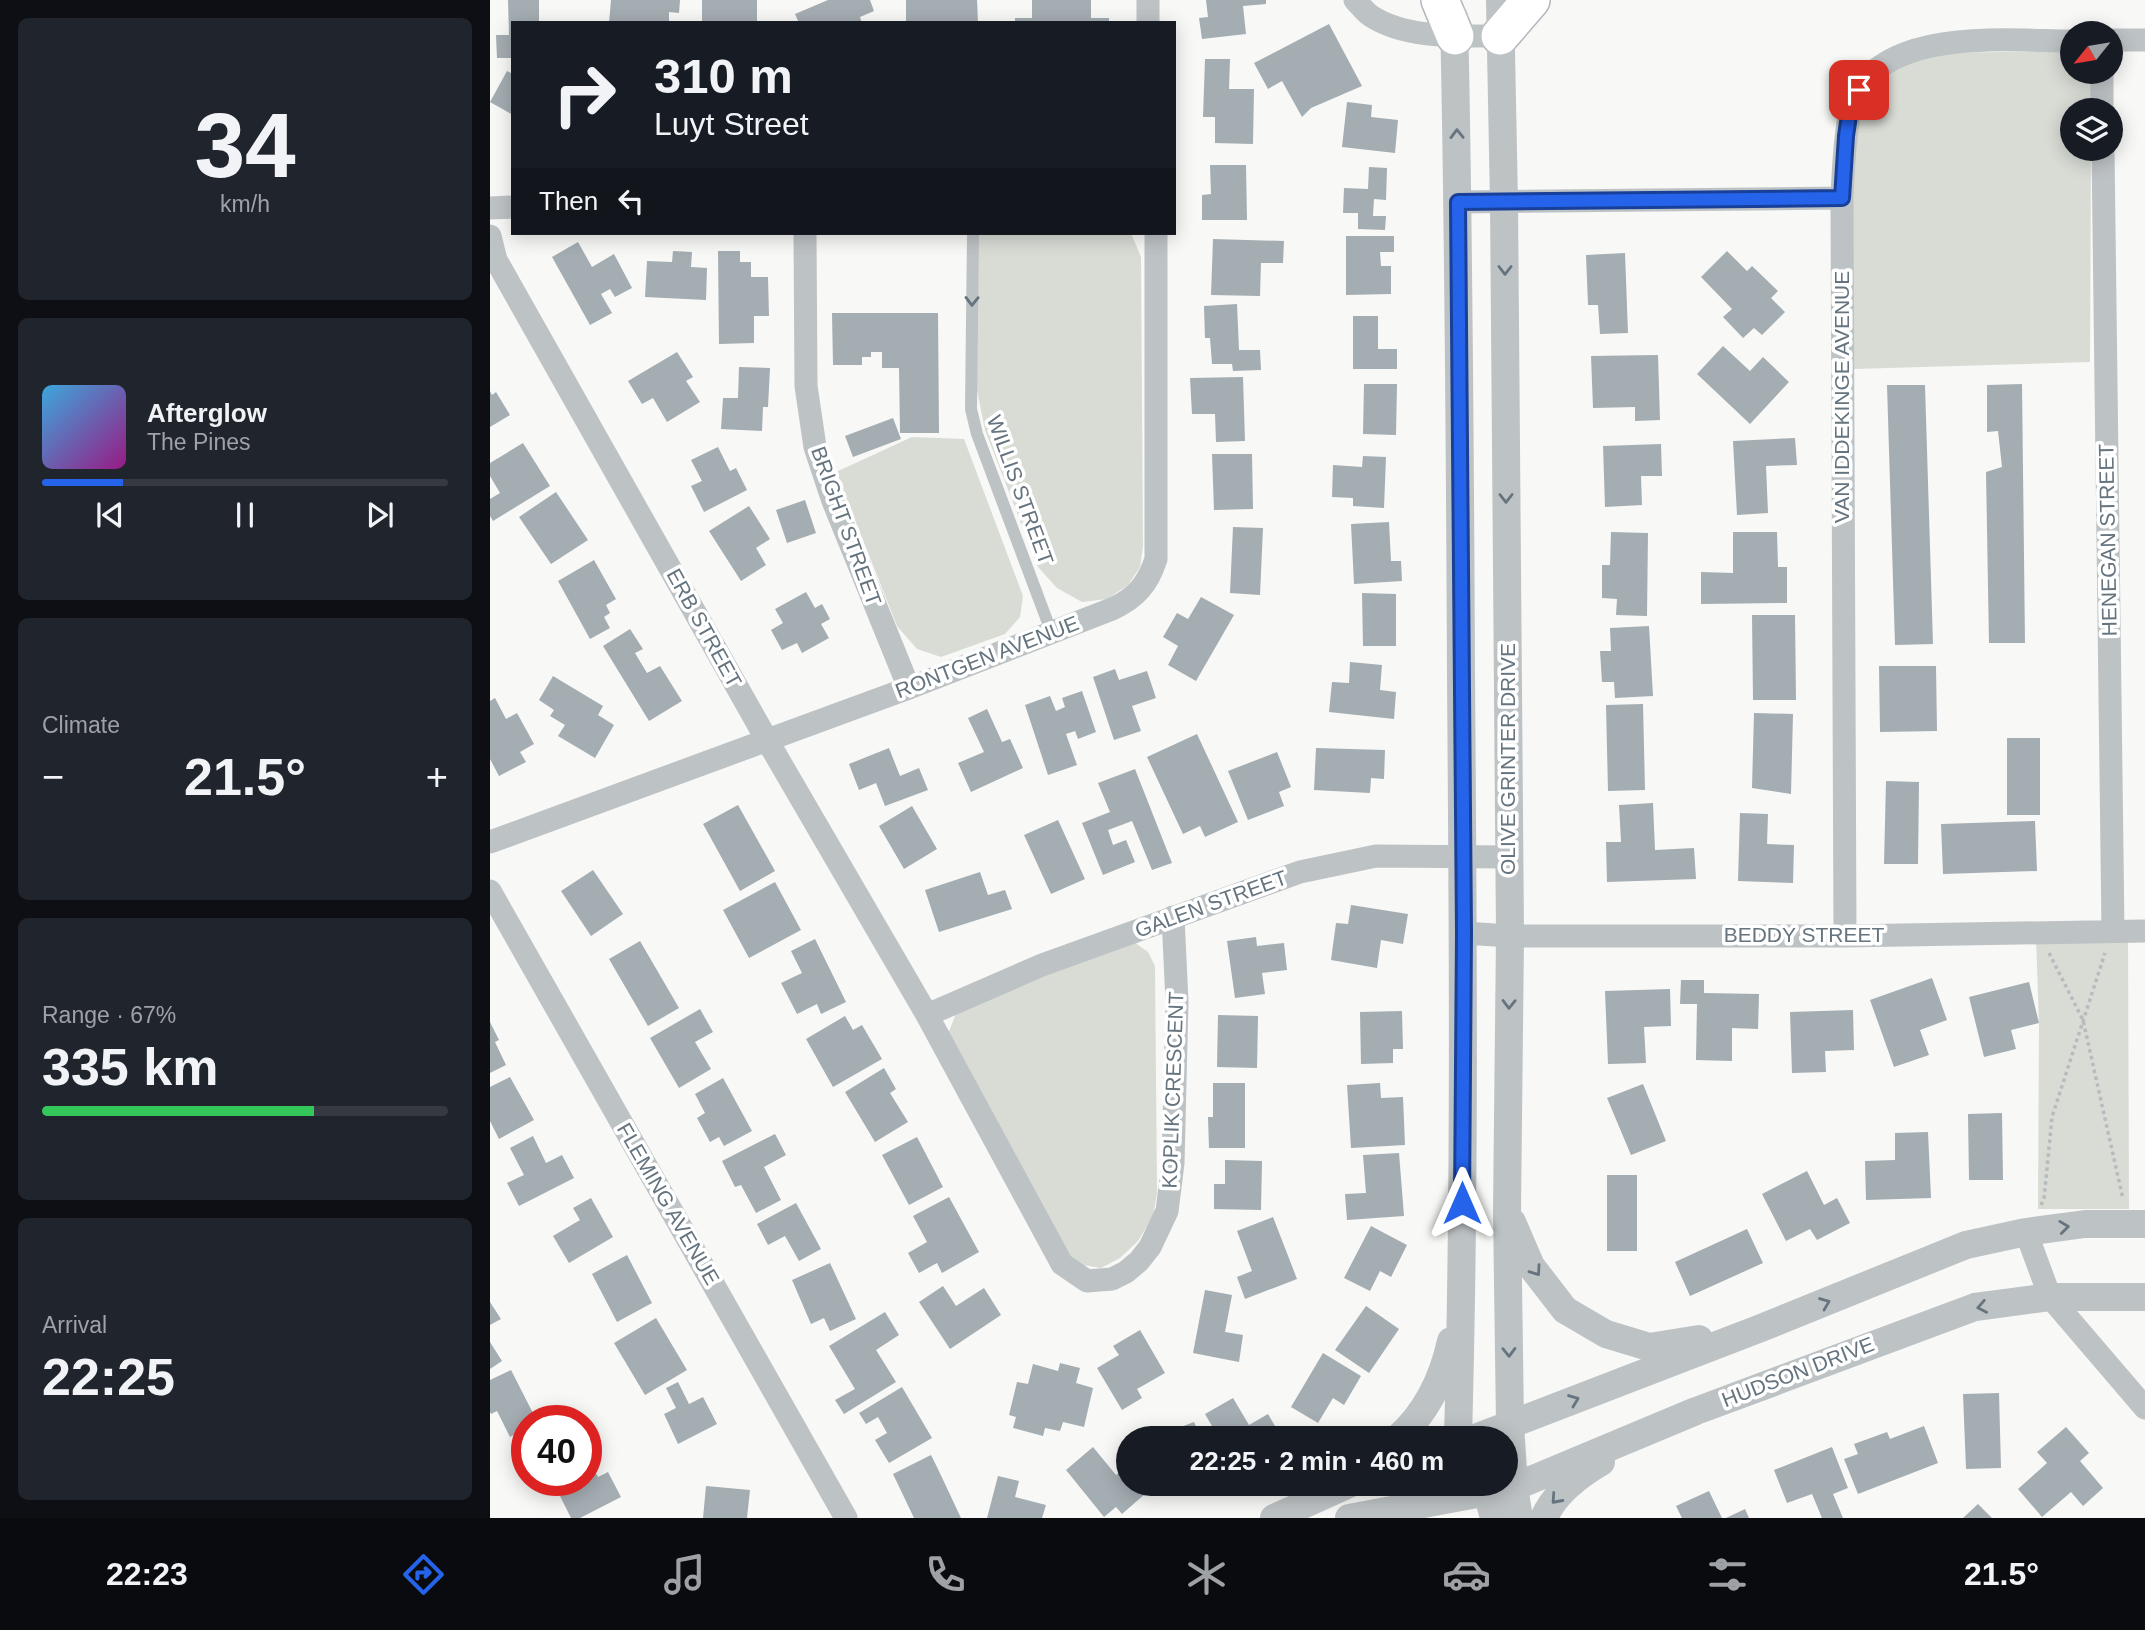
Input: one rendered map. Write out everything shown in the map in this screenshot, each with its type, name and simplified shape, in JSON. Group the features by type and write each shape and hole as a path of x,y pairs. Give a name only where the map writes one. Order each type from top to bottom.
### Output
{"main road":[{"path":"1440,0 1455,36"},
{"path":"1500,18 1531,0"}],"street":[{"path":"1147,0 1149,21"},
{"path":"1355,0 1369,15 1398,29 1455,36 1500,18"},
{"path":"1454,0 1464,933 1458,1426"},
{"name":"OLIVE GRINTER DRIVE","path":"1500,18 1510,936 1507,1210 1510,1424 1480,1497 1519,1518"},
{"path":"2123,40 2145,40"},
{"name":"VAN IDDEKINGE AVENUE","path":"1845,936 1842,198 1851,102 1868,77 1881,66 1900,55 1933,44 1962,41 2060,41"},
{"name":"HENEGAN STREET","path":"2103,161 2113,931"},
{"path":"1458,202 1842,198"},
{"path":"490,208 511,207"},
{"name":"BRIGHT STREET","path":"805,235 806,386 815,447 833,501 909,688"},
{"name":"RONTGEN AVENUE","path":"490,842 909,688 1126,603 1144,586 1156,559 1156,235"},
{"name":"ERB STREET","path":"490,236 496,260 767,740 927,1015"},
{"name":"GALEN STREET","path":"927,1015 1042,965 1300,872 1376,856 1509,857"},
{"name":"FLEMING AVENUE","path":"490,891 846,1518"},
{"name":"KOPLIK CRESCENT","path":"927,1015 1062,1264 1087,1281 1112,1279 1139,1261 1150,1247 1167,1211 1177,1002 1173,917"},
{"name":"BEDDY STREET","path":"1464,933 1510,936 1845,936 2145,931"},
{"path":"1507,1210 1531,1266 1565,1310 1606,1334 1649,1347 1762,1328"},
{"path":"1505,1426 1762,1328 1966,1245 2026,1232 2085,1224 2137,1224"},
{"path":"2026,1232 2050,1297 2145,1408"},
{"path":"1409,1426 1420,1415 1446,1363 1462,1284"},
{"name":"HUDSON DRIVE","path":"1349,1518 1480,1497 1696,1411 1975,1307 2050,1297 2145,1297"},
{"path":"1544,1518 1549,1506 1590,1469 1696,1411"},
{"path":"1274,1518 1323,1496"}],"lane":[{"name":"WILLIS STREET","path":"973,235 971,409 977,435 1051,631"}],"path":[{"path":"2026,1232 2044,1199 2052,1117 2113,931"},
{"path":"2039,933 2083,1020 2137,1224"}],"shaded area":[{"path":"2060,51 2060,84 2091,84 2092,98 2060,98 2060,161 2091,161 2090,362 1854,369 1852,136 1859,104 1877,79 1902,63 1937,53"},
{"path":"978,235 1132,235 1141,257 1143,546 1140,567 1128,585 1107,599 1082,602 1057,588 1038,567 985,430 976,385 972,252"},
{"path":"912,437 964,439 1023,596 1020,617 1005,634 941,657 917,649 897,626 836,472"},
{"path":"2128,937 2129,1209 2038,1209 2039,1023 2036,938"},
{"path":"1134,942 1148,952 1155,966 1157,1193 1153,1216 1138,1241 1120,1258 1101,1268 1077,1264 1061,1250 948,1034 957,1011 978,995"}],"building":[{"path":"508,0 539,0 539,21 511,21 511,58 497,58 496,35 509,35"},
{"path":"611,0 680,0 679,13 669,12 669,21 609,21"},
{"path":"702,0 757,0 757,21 702,21"},
{"path":"828,0 870,0 874,11 860,17 861,21 798,21 795,14"},
{"path":"906,0 977,0 978,21 906,21"},
{"path":"1032,0 1091,0 1091,18 1109,18 1109,21 1015,21 1015,18 1032,18"},
{"path":"1206,0 1266,0 1266,4 1243,6 1246,34 1202,39 1199,18 1208,17"},
{"path":"1329,24 1362,86 1311,108 1302,117 1282,81 1268,89 1254,63"},
{"path":"1205,59 1230,59 1229,89 1254,89 1253,144 1215,143 1215,117 1203,117"},
{"path":"507,71 511,73 511,114 490,102"},
{"path":"1347,102 1372,105 1371,117 1398,120 1395,153 1342,147"},
{"path":"1210,165 1246,165 1247,220 1202,220 1202,195 1211,194"},
{"path":"1369,167 1387,168 1386,200 1374,199 1373,216 1386,216 1385,230 1358,229 1358,213 1343,213 1344,188 1368,189"},
{"path":"1346,236 1394,236 1394,252 1380,252 1381,266 1391,266 1391,294 1346,295"},
{"path":"1213,239 1284,241 1283,263 1261,263 1260,296 1211,295"},
{"path":"578,242 592,267 614,254 632,288 615,297 610,289 601,294 612,313 590,325 552,257"},
{"path":"673,251 692,252 691,267 707,268 706,300 645,297 647,261 672,262"},
{"path":"718,251 740,251 740,262 751,262 751,277 768,277 769,316 754,316 754,343 719,344"},
{"path":"1727,251 1747,271 1752,266 1778,291 1771,298 1785,312 1762,335 1754,328 1743,338 1723,317 1732,309 1701,277"},
{"path":"1625,253 1628,333 1600,334 1598,305 1588,305 1586,255"},
{"path":"1237,304 1239,350 1260,350 1261,370 1233,371 1232,364 1212,364 1210,338 1205,338 1204,306"},
{"path":"832,313 938,313 939,433 900,433 899,368 882,368 882,352 871,352 871,357 862,357 862,365 833,365"},
{"path":"1353,316 1378,316 1378,349 1397,349 1397,369 1353,369"},
{"path":"1723,346 1750,371 1763,357 1789,382 1750,424 1697,374"},
{"path":"677,352 693,377 686,381 700,402 667,422 653,398 642,404 628,381"},
{"path":"1658,355 1660,420 1635,421 1635,407 1593,408 1591,356"},
{"path":"739,367 770,368 768,407 763,407 762,431 721,429 723,398 738,398"},
{"path":"1243,377 1245,441 1216,442 1215,414 1192,414 1190,378"},
{"path":"1364,384 1397,384 1396,435 1363,434"},
{"path":"2022,384 2025,643 1989,643 1986,472 2002,467 1998,431 1987,432 1987,385"},
{"path":"1887,385 1925,385 1933,644 1895,645"},
{"path":"490,391 492,395 496,392 510,415 490,427"},
{"path":"893,418 901,439 853,457 845,436"},
{"path":"1795,438 1797,465 1766,466 1768,513 1737,515 1733,441"},
{"path":"523,443 550,486 493,521 490,516 490,499 500,493 490,476 490,463"},
{"path":"1661,444 1662,476 1641,476 1642,505 1605,507 1603,446"},
{"path":"718,447 730,471 736,468 747,490 704,512 691,486 702,481 691,460"},
{"path":"1212,454 1252,454 1253,509 1214,510"},
{"path":"1363,456 1386,457 1384,508 1353,506 1353,498 1332,497 1333,465 1362,467"},
{"path":"556,492 588,540 551,564 519,517"},
{"path":"805,500 816,533 787,543 776,510"},
{"path":"749,506 770,539 756,548 766,565 741,581 709,531"},
{"path":"1389,522 1391,561 1401,561 1402,581 1354,584 1351,524"},
{"path":"1233,527 1263,528 1260,595 1230,593"},
{"path":"1611,532 1648,533 1647,616 1616,615 1617,599 1602,598 1602,565 1610,565"},
{"path":"1733,532 1777,532 1778,567 1787,567 1787,603 1701,604 1701,572 1733,573"},
{"path":"594,560 616,599 606,605 610,613 604,617 610,628 590,639 558,581"},
{"path":"806,592 815,608 822,604 830,619 821,624 829,638 802,653 797,643 782,650 771,630 783,623 775,609"},
{"path":"1362,593 1396,594 1396,646 1363,646"},
{"path":"1201,597 1234,615 1196,681 1168,665 1178,646 1163,637 1177,613 1188,619"},
{"path":"1752,615 1795,615 1796,700 1753,700"},
{"path":"1649,626 1653,696 1615,698 1614,682 1602,682 1600,651 1611,651 1610,628"},
{"path":"630,629 643,649 635,653 647,673 660,666 682,701 649,721 603,646"},
{"path":"1350,662 1382,665 1380,690 1396,692 1394,719 1329,712 1332,682 1349,683"},
{"path":"1879,666 1936,666 1937,731 1880,732"},
{"path":"1115,669 1119,680 1147,671 1156,698 1132,706 1141,731 1114,740 1093,677"},
{"path":"553,676 603,706 598,715 614,725 595,758 558,736 565,725 550,716 554,710 539,700"},
{"path":"1082,691 1096,732 1078,739 1075,731 1066,734 1077,765 1048,775 1025,705 1050,696 1056,711 1065,707 1062,698"},
{"path":"495,698 506,719 517,713 534,744 520,752 526,762 499,776 490,759 490,701"},
{"path":"1643,704 1645,790 1608,791 1606,705"},
{"path":"987,709 1002,742 1010,739 1023,768 971,792 958,763 984,752 968,718"},
{"path":"1754,713 1793,714 1791,794 1752,788"},
{"path":"1197,734 1238,822 1205,837 1200,826 1183,834 1147,757"},
{"path":"2007,738 2040,738 2040,815 2007,815"},
{"path":"889,748 900,776 919,768 928,790 885,806 876,783 859,790 849,764"},
{"path":"1316,748 1385,750 1384,779 1371,778 1370,793 1314,790"},
{"path":"1277,752 1291,787 1279,792 1284,806 1248,820 1228,771"},
{"path":"1135,769 1172,863 1152,870 1132,821 1108,830 1113,845 1126,840 1135,862 1103,875 1082,823 1110,812 1098,783"},
{"path":"1886,781 1919,782 1918,864 1884,864"},
{"path":"1653,803 1655,850 1694,848 1696,879 1607,882 1606,842 1621,842 1619,805"},
{"path":"738,805 775,871 740,891 703,824"},
{"path":"912,806 937,849 904,869 879,826"},
{"path":"1740,813 1768,814 1767,844 1794,845 1793,883 1738,881"},
{"path":"1058,820 1085,879 1051,894 1024,835"},
{"path":"2035,821 2037,871 1943,874 1941,824"},
{"path":"593,870 623,914 591,936 561,891"},
{"path":"980,872 988,895 1005,890 1012,909 939,932 925,890"},
{"path":"775,882 801,930 749,958 723,910"},
{"path":"1351,905 1408,914 1403,944 1381,940 1377,968 1331,960 1336,923 1348,924"},
{"path":"1256,937 1257,946 1284,943 1287,970 1262,973 1265,994 1235,998 1227,941"},
{"path":"815,939 846,1002 821,1014 817,1004 797,1014 781,983 802,973 791,951"},
{"path":"640,941 679,1008 648,1026 609,959"},
{"path":"1932,978 1947,1020 1920,1030 1929,1055 1894,1067 1870,1000"},
{"path":"1681,980 1704,980 1704,993 1759,994 1758,1029 1732,1028 1732,1061 1696,1060 1697,1004 1680,1004"},
{"path":"2029,982 2039,1023 2011,1030 2016,1049 1984,1057 1969,997"},
{"path":"1670,989 1671,1026 1644,1027 1646,1063 1608,1064 1605,991"},
{"path":"700,1009 713,1032 695,1042 711,1069 679,1088 650,1038"},
{"path":"1853,1010 1854,1050 1825,1051 1826,1072 1792,1073 1790,1012"},
{"path":"1402,1011 1403,1049 1393,1049 1393,1063 1361,1064 1360,1012"},
{"path":"1218,1015 1258,1016 1257,1068 1217,1067"},
{"path":"845,1016 853,1030 862,1025 882,1059 833,1087 806,1039"},
{"path":"490,1022 499,1040 495,1042 506,1065 490,1073"},
{"path":"884,1068 896,1089 890,1093 908,1122 875,1142 845,1092"},
{"path":"510,1077 534,1120 499,1139 490,1121 490,1087"},
{"path":"723,1078 752,1131 724,1146 719,1137 710,1142 697,1118 705,1113 695,1094"},
{"path":"1213,1083 1245,1083 1245,1148 1209,1148 1208,1117 1213,1117"},
{"path":"1380,1083 1381,1098 1403,1097 1405,1145 1351,1148 1347,1085"},
{"path":"1643,1084 1666,1141 1631,1155 1607,1098"},
{"path":"2002,1113 2003,1180 1969,1180 1968,1114"},
{"path":"1928,1132 1931,1198 1866,1200 1865,1161 1895,1160 1895,1133"},
{"path":"775,1134 786,1155 764,1167 781,1200 756,1213 741,1185 735,1187 722,1161"},
{"path":"533,1136 546,1163 562,1155 574,1178 519,1206 507,1183 524,1175 510,1148"},
{"path":"917,1137 943,1187 909,1205 882,1155"},
{"path":"1399,1153 1404,1216 1347,1220 1345,1194 1366,1193 1363,1155"},
{"path":"1225,1160 1262,1161 1261,1210 1214,1209 1214,1184 1225,1184"},
{"path":"1807,1171 1824,1205 1837,1198 1850,1223 1817,1240 1810,1229 1786,1241 1762,1194"},
{"path":"1607,1175 1637,1175 1637,1251 1607,1251"},
{"path":"949,1197 979,1252 942,1273 937,1263 919,1273 908,1253 927,1242 913,1216"},
{"path":"591,1198 613,1237 569,1263 553,1236 580,1220 573,1208"},
{"path":"796,1203 821,1249 799,1261 785,1236 768,1245 757,1224"},
{"path":"1273,1217 1297,1279 1245,1299 1237,1277 1252,1271 1237,1231"},
{"path":"1371,1226 1407,1245 1391,1277 1380,1271 1370,1291 1344,1278"},
{"path":"1747,1229 1763,1263 1690,1296 1675,1262"},
{"path":"627,1255 652,1303 617,1322 592,1274"},
{"path":"830,1263 856,1319 830,1331 824,1318 811,1324 792,1280"},
{"path":"943,1286 956,1306 984,1288 1001,1315 950,1349 919,1302"},
{"path":"1205,1290 1232,1295 1225,1332 1243,1335 1239,1362 1193,1353"},
{"path":"490,1302 501,1319 490,1325"},
{"path":"1366,1306 1399,1329 1369,1373 1335,1350"},
{"path":"885,1312 899,1335 876,1350 896,1382 844,1414 835,1400 855,1389 829,1346"},
{"path":"656,1318 687,1370 645,1395 614,1343"},
{"path":"1140,1330 1165,1373 1137,1389 1142,1398 1122,1410 1097,1368 1119,1355 1113,1346"},
{"path":"490,1342 502,1361 490,1369"},
{"path":"1323,1353 1361,1376 1344,1405 1333,1398 1318,1423 1291,1407"},
{"path":"1060,1363 1080,1368 1076,1383 1093,1388 1084,1427 1063,1422 1060,1431 1045,1428 1043,1436 1013,1428 1016,1417 1009,1415 1017,1382 1028,1384 1033,1364 1058,1371"},
{"path":"511,1370 529,1405 511,1405 510,1437 497,1411 491,1414 490,1412 490,1380"},
{"path":"678,1382 689,1404 703,1397 717,1424 678,1444 664,1414 676,1408 666,1388"},
{"path":"902,1387 932,1438 889,1463 875,1440 887,1433 878,1417 866,1424 859,1413"},
{"path":"1999,1393 2001,1468 1966,1469 1963,1394"},
{"path":"1233,1398 1249,1425 1268,1414 1275,1426 1212,1426 1205,1414"},
{"path":"1924,1426 1938,1463 1858,1494 1844,1459 1858,1454 1854,1444 1887,1432 1890,1439"},
{"path":"2066,1427 2089,1453 2080,1461 2103,1488 2083,1506 2071,1492 2042,1517 2018,1489 2047,1463 2037,1452"},
{"path":"1093,1447 1116,1475 1116,1496 1143,1496 1122,1514 1116,1507 1104,1517 1066,1470"},
{"path":"1832,1447 1848,1488 1833,1494 1843,1518 1822,1518 1812,1494 1787,1503 1774,1470"},
{"path":"931,1455 961,1518 914,1518 893,1474"},
{"path":"608,1472 621,1497 580,1518 571,1518 560,1496 602,1496 602,1475"},
{"path":"998,1476 1019,1481 1015,1497 1046,1505 1042,1518 987,1518"},
{"path":"706,1486 750,1490 747,1518 703,1518"},
{"path":"1709,1491 1722,1518 1682,1518 1676,1506"},
{"path":"1978,1504 1992,1518 1963,1518"},
{"path":"1745,1509 1749,1518 1726,1518"}],"route":[{"path":"1462,1203 1464,933 1458,202 1842,198 1851,102 1859,90"}]}
